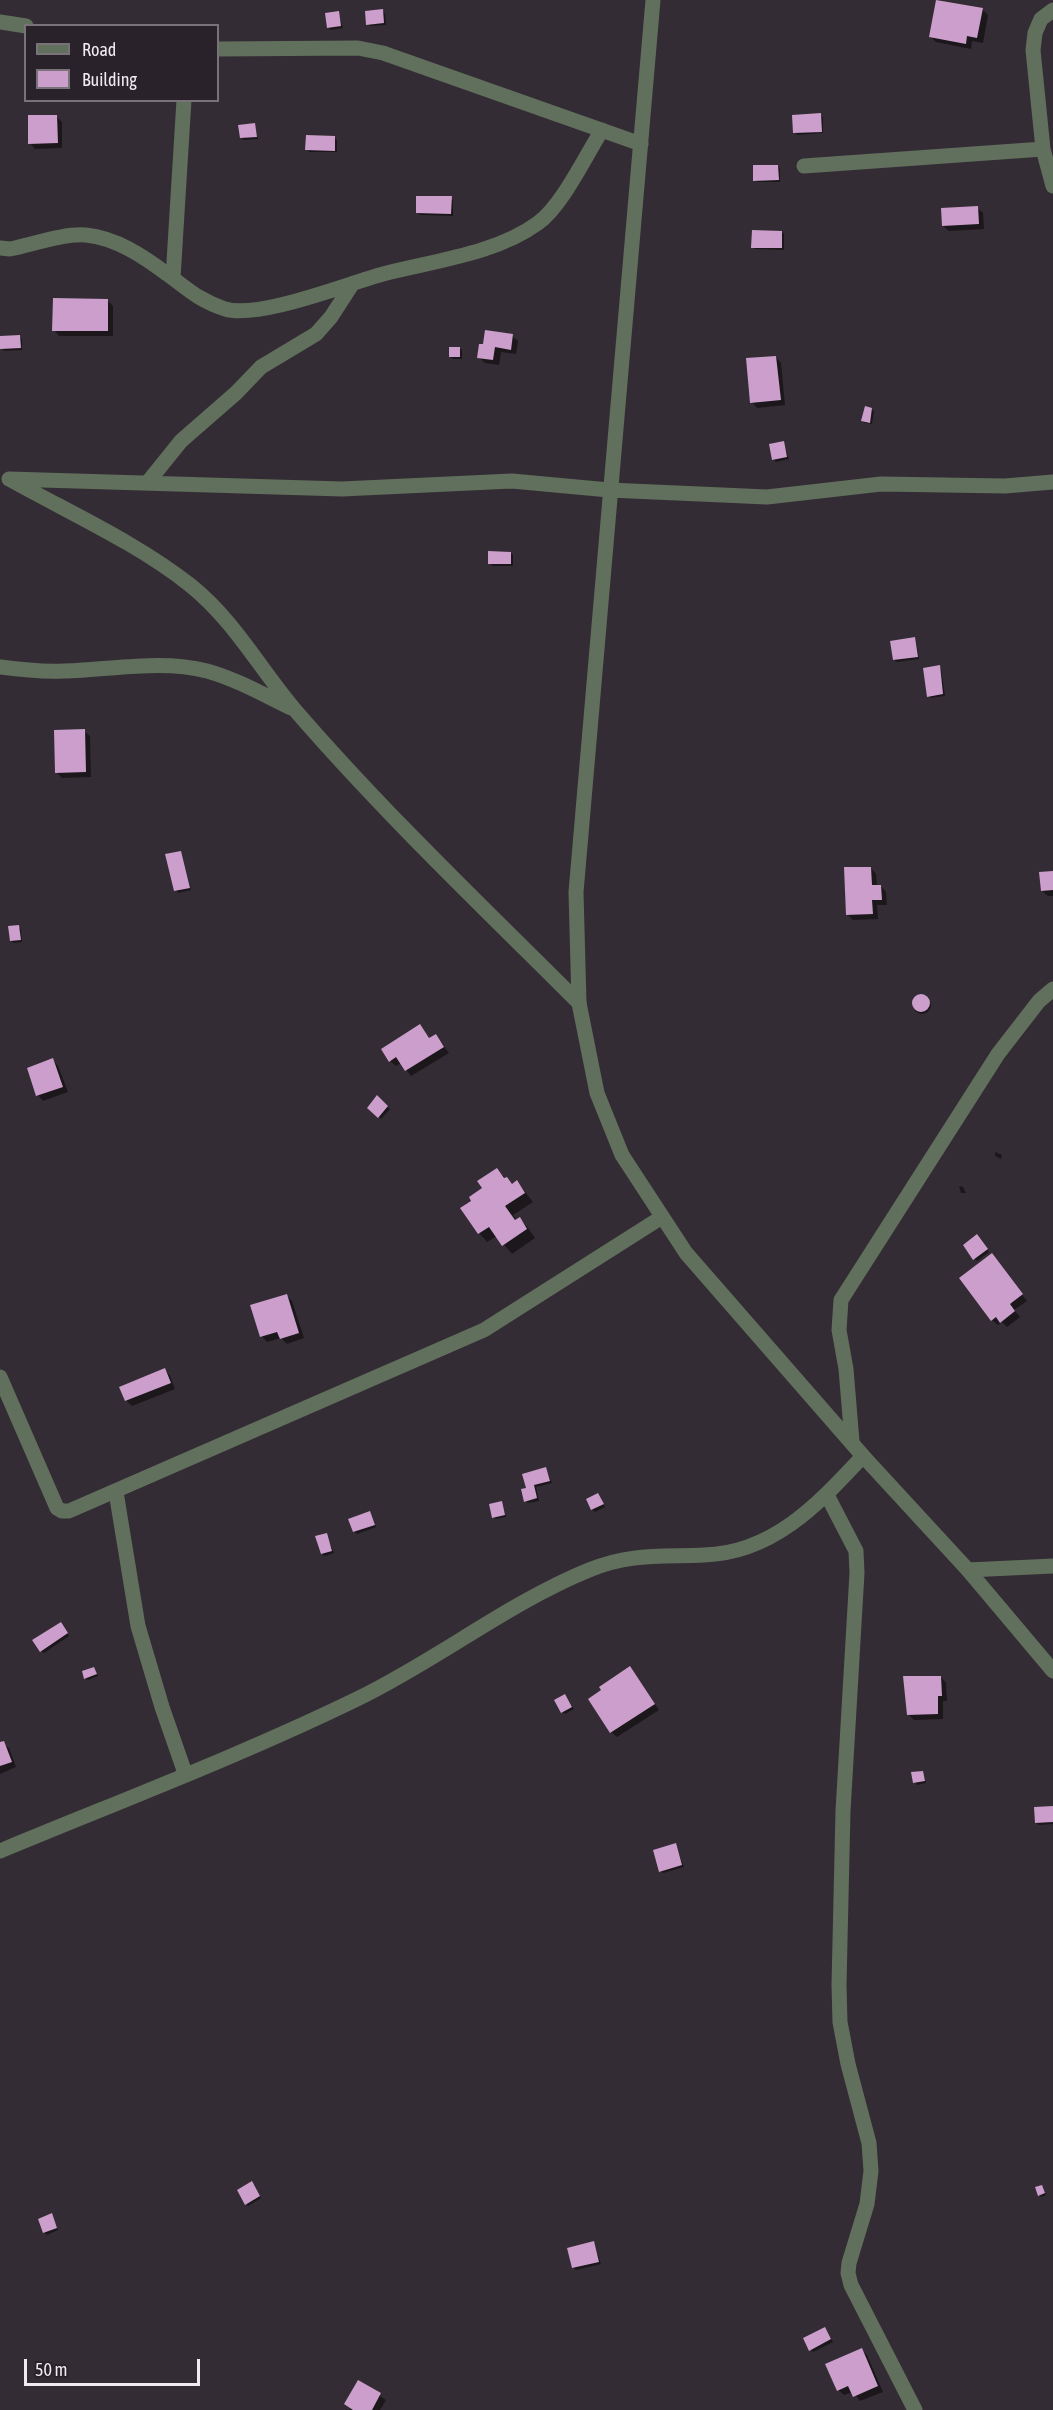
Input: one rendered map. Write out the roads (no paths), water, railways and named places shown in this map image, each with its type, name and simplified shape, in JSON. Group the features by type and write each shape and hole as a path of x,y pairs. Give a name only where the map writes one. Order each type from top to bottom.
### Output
{"street":[{"path":"653,0 576,892 579,1003 597,1093 622,1155 686,1253 863,1456 968,1570 1053,1671"},
{"path":"1053,10 1041,20 1035,33 1033,50 1043,149 1053,186"},
{"path":"0,22 24,26"},
{"path":"219,49 358,48 383,53 640,144"},
{"path":"173,278 184,102"},
{"path":"0,248 10,249 84,235 115,242 149,260 192,295 227,309 260,309 309,298 353,283 460,256 525,231 551,211 602,130"},
{"path":"804,166 1043,149"},
{"path":"148,482 181,441 237,393 261,367 316,334 331,317 353,283"},
{"path":"4,477 342,489 512,481 609,490 767,497 881,484 1005,486 1053,482"},
{"path":"4,477 141,552 191,586 234,629 294,709 401,824 579,1003"},
{"path":"0,667 33,671 63,671 182,666 230,679 294,709"},
{"path":"852,1441 846,1369 839,1330 841,1300 998,1054 1039,1001 1053,989"},
{"path":"0,1377 57,1508 69,1511 484,1330 662,1217"},
{"path":"0,1851 358,1699 541,1592 590,1569 619,1560 649,1555 706,1555 764,1541 804,1516 863,1456"},
{"path":"116,1492 138,1626 162,1707 185,1773"},
{"path":"827,1495 856,1551 857,1573 843,1811 838,1985 840,2022 848,2064 869,2143 871,2171 867,2204 848,2273 851,2285 915,2410"},
{"path":"968,1570 1053,1566"}]}
